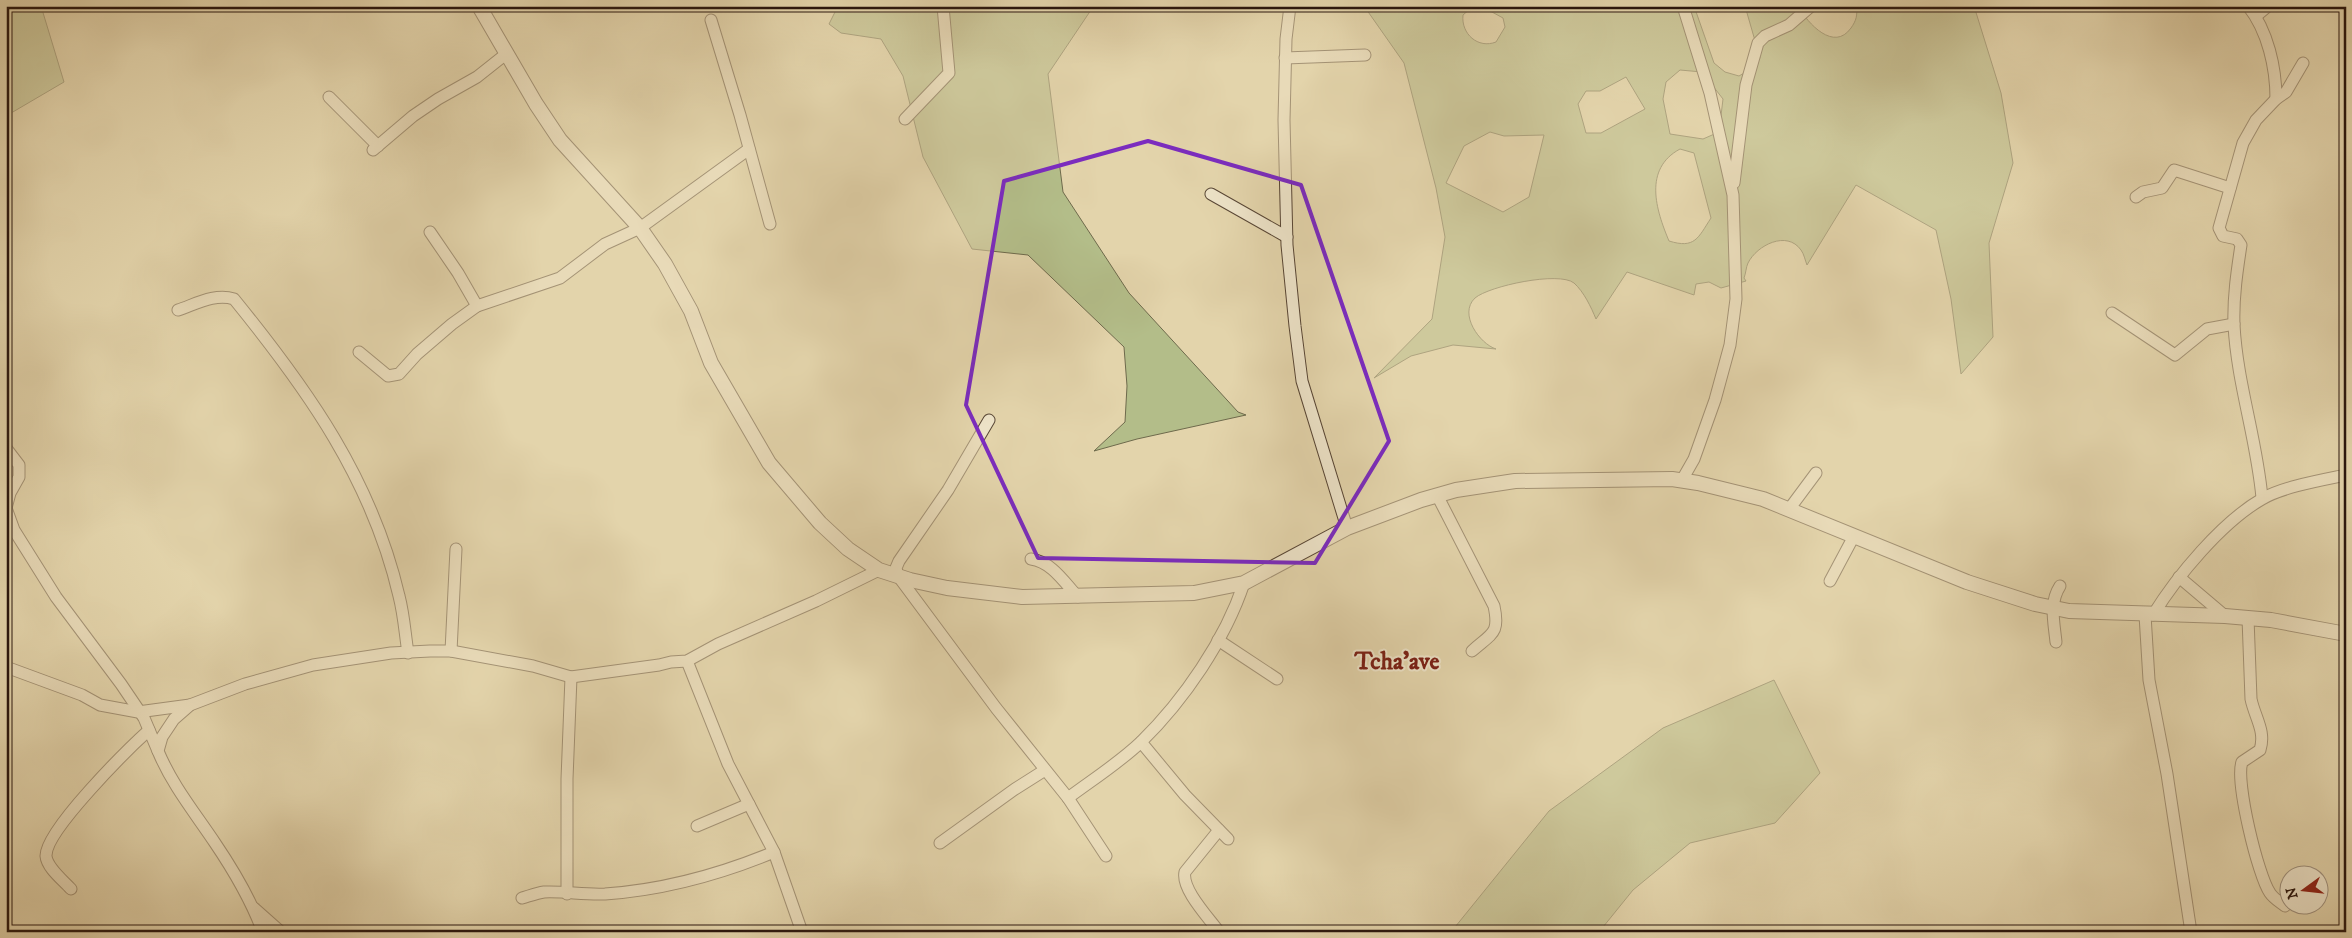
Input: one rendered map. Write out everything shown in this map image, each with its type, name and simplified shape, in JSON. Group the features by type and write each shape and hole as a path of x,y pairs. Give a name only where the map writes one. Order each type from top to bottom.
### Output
{"street":[{"path":"479,6 506,54 560,140 640,228 665,264 691,311 711,363 769,463 820,523 848,549 879,570 919,582 980,593 1022,597 1194,593 1244,583 1347,528 1437,495 1482,484 1515,481 1682,480 1727,489 1790,508 1854,536 2000,594 2052,608 2069,611 2149,615 2226,616 2271,620 2346,634"},
{"path":"905,120 949,73 943,6"},
{"path":"1290,6 1285,58 1284,120 1289,276 1302,381 1347,528"},
{"path":"1683,6 1710,93 1733,195"},
{"path":"1682,480 1694,459 1715,400 1730,346 1736,299 1733,195 1746,85 1758,43 1765,36 1789,25 1811,6"},
{"path":"2248,6 2256,16 2266,39 2275,72 2276,99"},
{"path":"2256,16 2268,6"},
{"path":"710,20 770,224"},
{"path":"329,97 375,148 438,98 478,77 506,54"},
{"path":"1285,58 1365,54"},
{"path":"2262,498 2260,474 2237,353 2234,324 2235,283 2240,242 2223,236 2219,228 2243,143 2249,130 2276,99 2286,92 2303,63"},
{"path":"359,352 388,376 395,377 452,324 477,306 560,278 605,244 640,228 749,149"},
{"path":"2136,198 2143,192 2162,188 2174,170 2230,188"},
{"path":"1211,194 1287,237"},
{"path":"430,232 458,273 477,306"},
{"path":"178,310 216,297 224,296 234,299 316,407 339,444 376,520 400,597 408,653"},
{"path":"2112,312 2175,355 2207,328 2234,324"},
{"path":"989,420 948,490 899,562 896,568 898,576 1068,798 1106,856"},
{"path":"6,448 18,465 19,477 10,494 6,508 14,530 56,597 122,684 148,730 174,784 215,844 253,907 263,932"},
{"path":"1790,508 1816,473"},
{"path":"2192,932 2167,774 2149,680 2149,615 2179,577 2217,535 2262,498 2316,481 2346,474"},
{"path":"1437,495 1494,606 1497,622 1494,632 1472,650"},
{"path":"1830,581 1854,536"},
{"path":"451,651 456,548"},
{"path":"1031,560 1040,561 1050,566 1078,597"},
{"path":"6,667 82,695 100,705 138,712 190,705 246,684 313,665 391,653 451,651 533,666 571,676 687,661 718,644 816,601 879,570"},
{"path":"2179,577 2226,616"},
{"path":"1068,798 1141,742 1199,672 1237,603 1244,583"},
{"path":"2056,642 2052,608 2055,594 2060,586"},
{"path":"2248,618 2251,700 2262,735 2260,750 2242,762 2240,779 2256,853 2269,892 2280,903"},
{"path":"1218,640 1277,679"},
{"path":"687,661 728,764 774,852 802,932"},
{"path":"567,894 566,779 571,676"},
{"path":"158,751 162,737 174,719 190,705"},
{"path":"71,889 51,867 46,858 47,848 54,834 87,795 148,730"},
{"path":"1141,742 1185,795 1228,839"},
{"path":"940,843 1015,789 1045,770"},
{"path":"697,826 749,804"},
{"path":"1219,830 1184,872 1183,879 1186,888 1219,932"},
{"path":"522,898 542,892 604,894 644,889 683,881 746,864 774,852"},
{"path":"253,907 281,932"}],"highlighted area":[{"path":"1148,141 1301,185 1389,441 1315,563 1038,558 966,405 1004,181"}],"green space":[{"path":"6,6 41,6 64,82 6,116"},
{"path":"838,6 1093,7 1048,74 1063,192 1129,293 1238,412 1246,415 1137,439 1094,451 1125,422 1127,386 1124,347 1028,255 972,249 923,157 903,76 881,39 841,33 829,24"},
{"path":"1364,6 1480,6 1471,8 1463,15 1463,22 1468,34 1472,38 1477,42 1489,44 1496,42 1505,27 1503,18 1481,6 1694,6 1714,63 1725,72 1739,76 1751,69 1760,58 1745,6 1798,6 1808,20 1822,33 1837,37 1844,35 1853,25 1857,15 1856,6 1974,6 2001,93 2013,163 1989,243 1993,337 1961,374 1951,299 1936,230 1856,185 1807,265 1802,252 1795,244 1788,241 1773,242 1752,256 1744,278 1746,281 1721,288 1709,282 1696,284 1694,295 1627,272 1596,319 1581,291 1574,283 1566,280 1540,279 1509,285 1483,293 1475,298 1470,305 1470,320 1473,328 1484,341 1496,349 1453,345 1411,356 1374,378 1432,319 1445,237 1436,188 1404,63","holes":["1680,70 1702,72 1723,99 1719,132 1703,139 1670,134 1663,99 1666,82","1626,77 1645,109 1601,133 1586,133 1578,104 1586,91 1600,91","1490,132 1504,136 1544,135 1529,197 1503,212 1446,183 1464,146","1680,149 1694,153 1711,218 1699,236 1690,243 1669,241 1660,216 1657,204 1657,179 1661,167 1668,157"]},
{"path":"1774,680 1820,773 1775,823 1690,843 1633,890 1599,932 1451,932 1549,811 1663,728"}],"district":[{"name":"Tcha'ave","path":"1397,661"}]}
